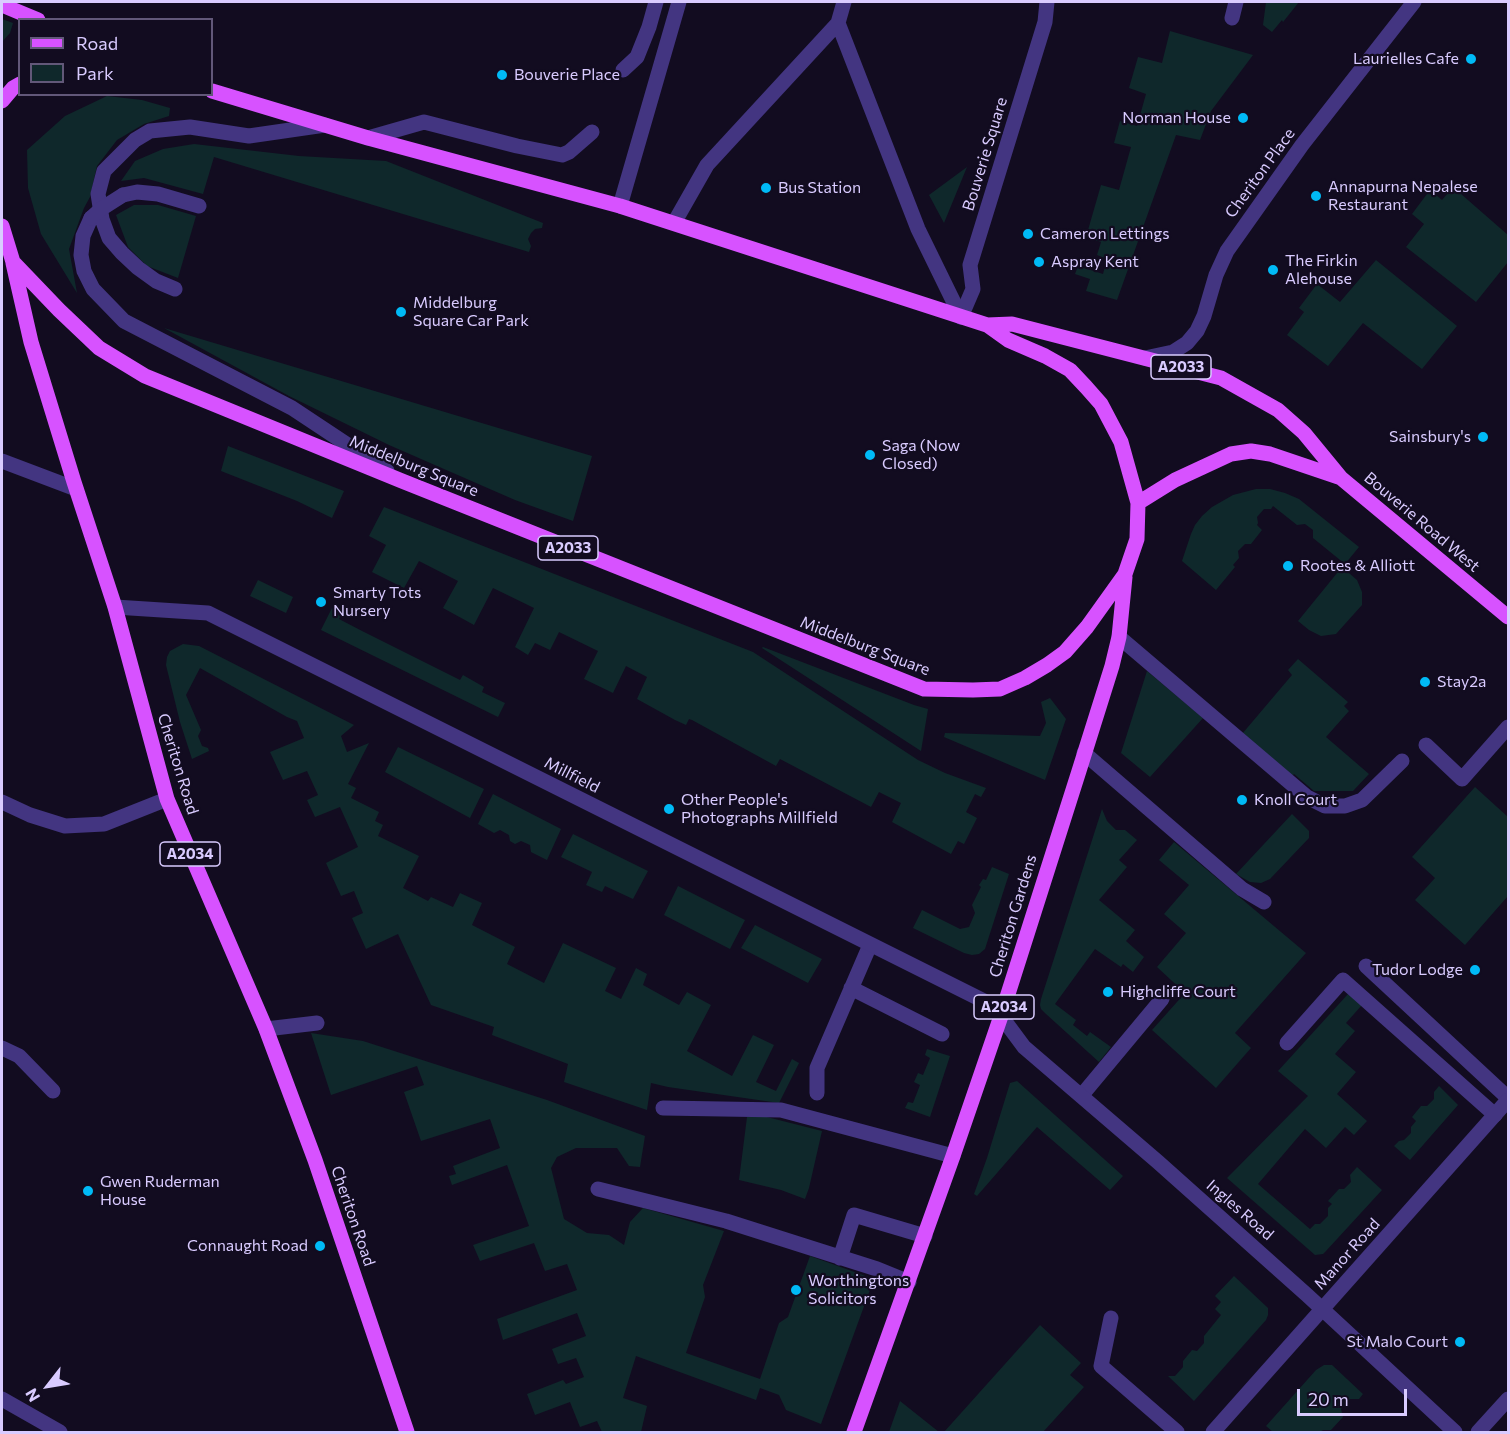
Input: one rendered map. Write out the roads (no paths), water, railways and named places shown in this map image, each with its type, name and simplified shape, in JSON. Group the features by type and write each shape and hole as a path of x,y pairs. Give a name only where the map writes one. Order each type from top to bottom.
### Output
{"main road":[{"path":"2,5 33,18"},
{"path":"2,101 18,85"},
{"name":"Middelburg Square","path":"2,226 13,262 99,348 145,376 924,689 1000,689 1025,678 1065,652 1088,627 1125,574 1137,539 1138,503 1121,442 1101,404 1070,370 1008,340 987,325 620,206 368,138 213,91"},
{"name":"Cheriton Road","path":"13,262 31,342 115,607 166,799 266,1029 315,1160 407,1432"},
{"name":"A2033","path":"987,325 1012,324 1221,378 1278,410 1304,433 1341,478"},
{"name":"A2033","path":"1138,503 1175,480 1231,454 1251,451 1270,454 1341,478"},
{"name":"Bouverie Road West","path":"1341,478 1509,617"},
{"name":"Cheriton Gardens","path":"855,1432 1001,1016 1112,666 1119,637 1125,574"}],"street":[{"path":"623,70 637,57 656,2"},
{"path":"620,206 679,2"},
{"path":"674,223 706,165 838,23 844,2"},
{"name":"Bouverie Square","path":"961,317 973,289 970,265 1045,22 1047,2"},
{"path":"1232,18 1236,2"},
{"name":"Cheriton Place","path":"1145,358 1173,352 1187,344 1197,331 1204,316 1216,275 1227,251 1302,145 1414,2"},
{"path":"838,23 918,229 961,317"},
{"path":"368,138 424,122 562,155 569,152 591,132"},
{"path":"175,289 156,281 138,268 109,238 102,219 98,194 104,171 135,140 150,131 190,127 249,136 325,125"},
{"path":"199,206 158,194 137,192 123,195 101,209 91,218 83,236 81,255 84,271 93,289 124,321 292,408 402,481"},
{"path":"2,461 76,489"},
{"name":"Millfield","path":"115,607 207,614 986,1002 1001,1016"},
{"path":"1119,637 1307,797 1325,806 1345,806 1362,800 1402,761"},
{"path":"1426,745 1462,779 1509,727"},
{"path":"1084,753 1242,889 1264,902"},
{"path":"2,802 30,815 65,826 105,824 166,799"},
{"path":"817,1093 817,1068 870,945"},
{"path":"1366,966 1509,1099"},
{"path":"1287,1043 1343,980 1495,1115"},
{"path":"851,988 942,1034"},
{"path":"1082,1095 1162,999"},
{"name":"Ingles Road","path":"1001,1016 1024,1047 1082,1095 1323,1309 1455,1432"},
{"path":"266,1029 317,1023"},
{"path":"2,1048 19,1056 53,1092"},
{"name":"Manor Road","path":"1213,1432 1509,1099"},
{"path":"663,1108 781,1110 953,1156"},
{"path":"598,1189 726,1221 877,1269 909,1282"},
{"path":"840,1258 854,1215 925,1236"},
{"path":"1111,1318 1101,1366 1177,1432"},
{"path":"2,1399 60,1432"},
{"path":"1478,1432 1509,1399"}],"place":[{"name":"Laurielles Cafe","path":"1471,59"},
{"name":"Bouverie Place","path":"502,75"},
{"name":"Norman House","path":"1243,118"},
{"name":"Bus Station","path":"766,188"},
{"name":"Annapurna Nepalese Restaurant","path":"1316,196"},
{"name":"Cameron Lettings","path":"1028,234"},
{"name":"Aspray Kent","path":"1039,262"},
{"name":"The Firkin Alehouse","path":"1273,270"},
{"name":"Middelburg Square Car Park","path":"401,312"},
{"name":"Sainsbury's","path":"1483,437"},
{"name":"Saga (Now Closed)","path":"870,455"},
{"name":"Rootes & Alliott","path":"1288,566"},
{"name":"Smarty Tots Nursery","path":"321,602"},
{"name":"Stay2a","path":"1425,682"},
{"name":"Knoll Court","path":"1242,800"},
{"name":"Other People's Photographs Millfield","path":"669,809"},
{"name":"Tudor Lodge","path":"1475,970"},
{"name":"Highcliffe Court","path":"1108,992"},
{"name":"Gwen Ruderman House","path":"88,1191"},
{"name":"Connaught Road","path":"320,1246"},
{"name":"Worthingtons Solicitors","path":"796,1290"},
{"name":"St Malo Court","path":"1460,1342"}]}
